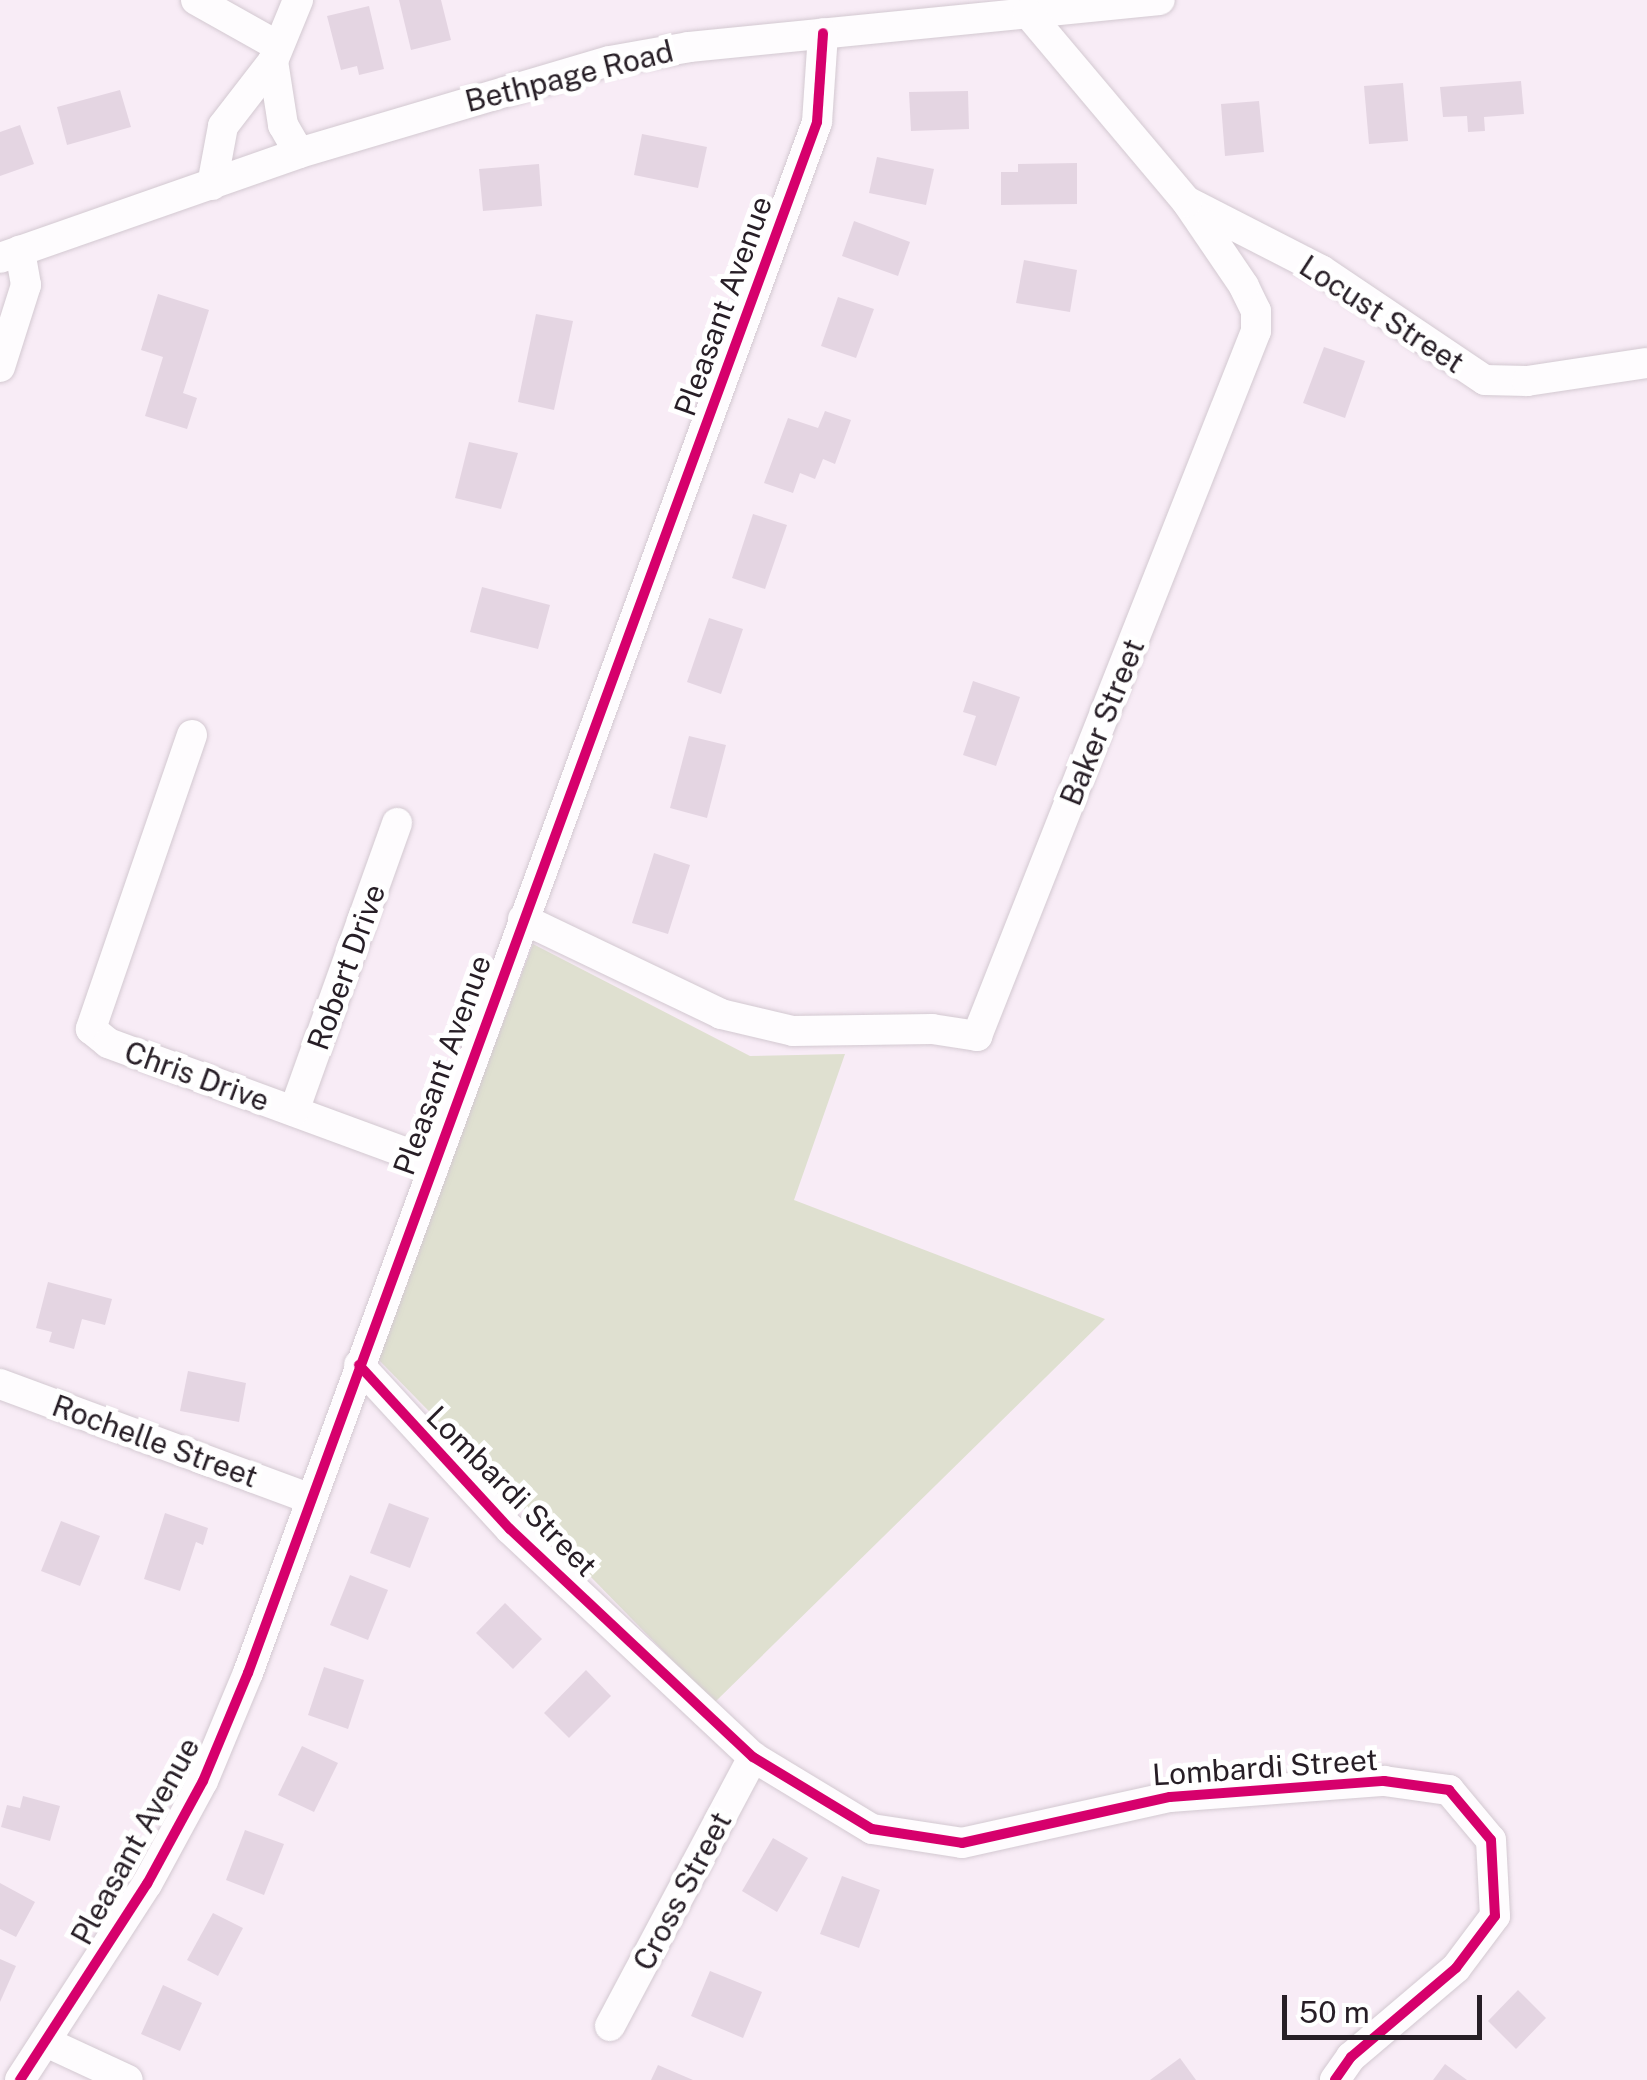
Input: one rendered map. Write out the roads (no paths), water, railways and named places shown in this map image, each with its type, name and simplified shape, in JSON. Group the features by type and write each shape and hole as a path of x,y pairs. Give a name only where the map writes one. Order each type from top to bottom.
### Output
{"street":[{"path":"196,0 276,54 284,125 299,153"},
{"path":"212,185 223,126 276,54 298,0"},
{"name":"Bethpage Road","path":"10,255 299,153 610,61 823,33 1160,0"},
{"name":"Baker Street","path":"523,919 720,1014 793,1031 932,1029 978,1036 1256,331 1256,310 1244,286 1187,202 1028,13"},
{"name":"Pleasant Avenue","path":"20,2080 147,1884 203,1780 311,1499 817,122 823,33"},
{"name":"Locust Street","path":"1187,202 1321,270 1485,380 1527,381 1646,363"},
{"path":"0,367 26,285 10,255"},
{"name":"Chris Drive","path":"192,735 90,1029 108,1044 432,1162"},
{"name":"Robert Drive","path":"294,1111 397,823"},
{"name":"Lombardi Street","path":"359,1365 510,1528 753,1756 846,1819 933,1842 986,1840 1170,1797 1384,1781 1449,1790 1468,1804 1491,1840 1495,1916 1456,1968 1351,2057 1335,2080"},
{"name":"Rochelle Street","path":"0,1384 311,1499"},
{"name":"Cross Street","path":"610,2026 753,1756"},
{"path":"46,2042 128,2080"}]}
